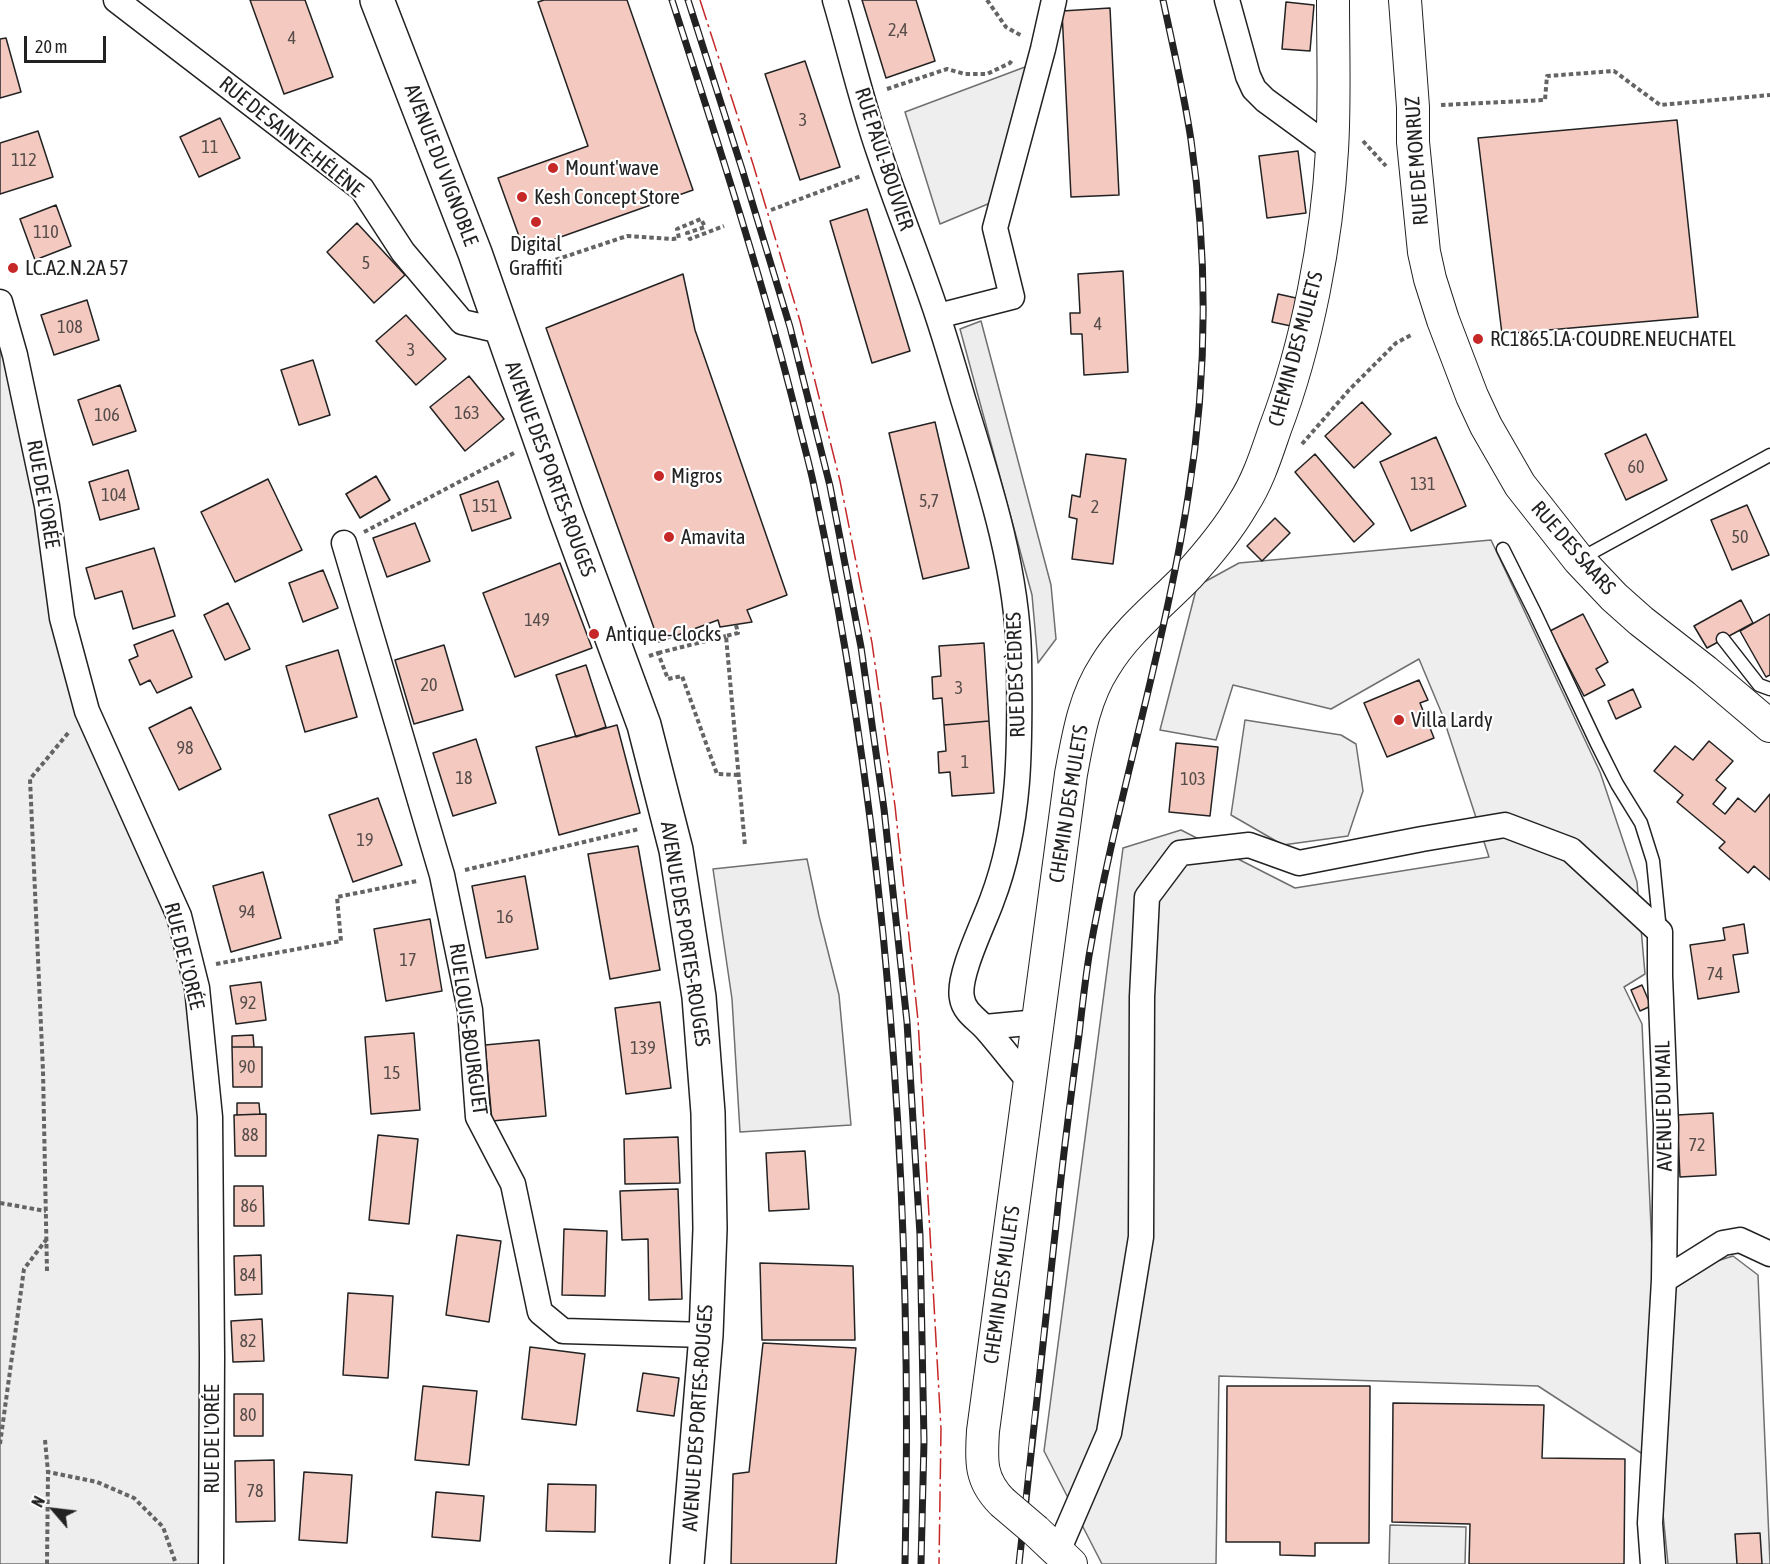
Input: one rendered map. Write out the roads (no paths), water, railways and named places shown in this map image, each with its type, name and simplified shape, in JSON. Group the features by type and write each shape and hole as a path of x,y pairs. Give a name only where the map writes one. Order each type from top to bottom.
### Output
{"main road":[{"name":"AVENUE DU VIGNOBLE","path":"377,0 475,254 501,330"},
{"name":"AVENUE DES PORTES-ROUGES","path":"501,330 644,726 676,850 699,997 708,1113 711,1229 706,1335 687,1564"}],"street":[{"name":"RUE DE SAINTE-HÉLÈNE","path":"116,0 362,189 403,252 462,322 501,330"},
{"name":"RUE PAUL-BOUVIER","path":"835,0 879,152 938,316"},
{"path":"938,316 1012,297 995,228 1035,44 1054,0"},
{"path":"1227,0 1248,76 1254,89 1265,100 1346,143"},
{"name":"CHEMIN DES MULETS","path":"1055,1549 1002,1502 988,1485 982,1455 983,1431 1071,774 1084,711 1104,666 1125,640 1215,546 1245,503 1256,480 1292,382 1304,334 1325,225 1346,143 1334,0"},
{"name":"RUE DE MONRUZ","path":"1406,0 1413,142 1424,252 1443,320"},
{"name":"RUE DE L'ORÉE","path":"0,302 15,356 47,506 62,618 87,711 179,916 197,988 210,1117 211,1564"},
{"name":"RUE DES CÈDRES","path":"938,316 993,497 1010,573 1018,643 1019,762 1009,843 1000,880 968,964 961,988 962,998 964,1007 984,1027 1030,1082"},
{"name":"RUE DES SAARS","path":"1443,320 1472,396 1502,455 1540,512 1579,560 1614,597 1770,726"},
{"name":"RUE LOUIS-BOURGUET","path":"344,543 442,876 470,1010 478,1117 513,1184 540,1312 563,1331 706,1335"},
{"path":"1055,1549 1109,1433 1141,1237 1142,997 1147,897 1180,852 1249,845 1299,862 1505,825 1571,850 1660,932"},
{"name":"AVENUE DU MAIL","path":"1653,1564 1650,1523 1664,1280 1666,1126 1660,932"},
{"path":"984,1027 1038,1022"},
{"path":"1664,1280 1723,1244 1740,1239 1770,1254"}],"lane":[{"path":"1579,560 1770,455"},
{"path":"1503,549 1617,784 1641,823 1653,861 1660,932"},
{"path":"1722,639 1759,685 1770,690"}],"railway":[{"path":"672,0 753,257 808,462 841,623 862,756 879,890 900,1160 907,1430 905,1564"},
{"path":"688,0 790,327 830,486 861,647 884,809 907,1022 920,1235 924,1441 921,1564"},
{"path":"1019,1564 1062,1170 1089,956 1112,841 1178,555 1199,408 1203,274 1197,184 1185,105 1163,0"}],"place":[{"name":"Mount'wave","path":"553,168"},
{"name":"Kesh Concept Store","path":"522,197"},
{"name":"Digital Graffiti","path":"536,222"},
{"name":"LC.A2.N.2A 57","path":"13,268"},
{"name":"RC1865.LA·COUDRE.NEUCHATEL","path":"1478,339"},
{"name":"Migros","path":"659,476"},
{"name":"Amavita","path":"669,537"},
{"name":"Antique-Clocks","path":"594,634"},
{"name":"Villa Lardy","path":"1399,720"}]}
